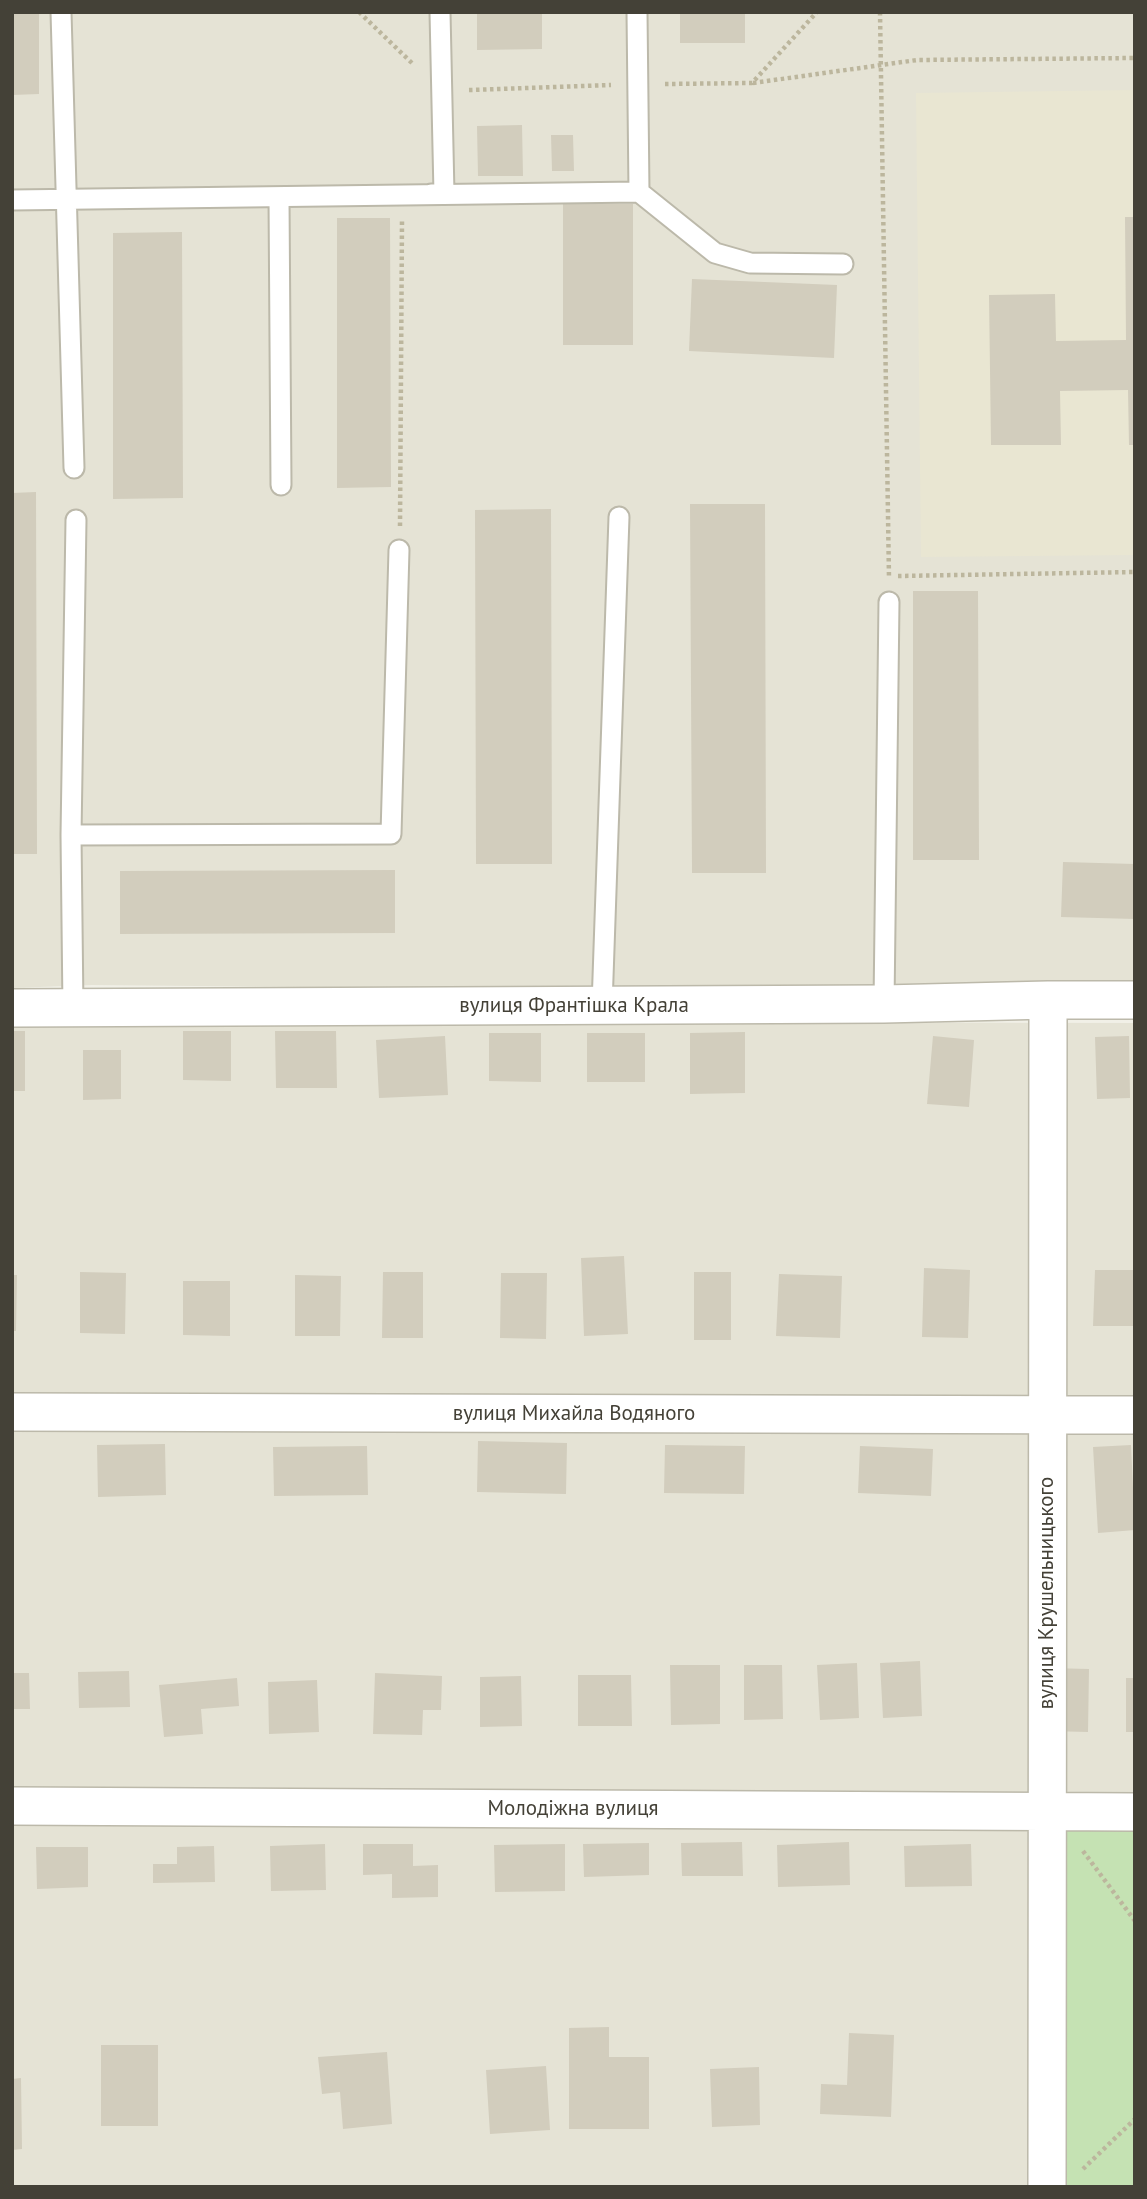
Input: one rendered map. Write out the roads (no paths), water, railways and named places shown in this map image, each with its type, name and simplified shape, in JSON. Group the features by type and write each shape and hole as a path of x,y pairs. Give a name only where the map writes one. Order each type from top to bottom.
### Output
{"street":[{"name":"вулиця Крушельницького","path":"1048,1000 1050,1812 1061,2182"},
{"name":"вулиця Франтішка Крала","path":"12,1008 884,1004 1135,1000"},
{"name":"вулиця Михайла Водяного","path":"12,1412 1135,1415"},
{"name":"Молодіжна вулиця","path":"12,1805 1135,1812"}],"lane":[{"path":"61,12 74,468"},
{"path":"440,12 444,194"},
{"path":"637,12 639,192"},
{"path":"12,200 639,192 715,253 750,263 843,264"},
{"path":"279,198 281,485"},
{"path":"602,1006 619,517"},
{"path":"73,1009 71,835 76,520"},
{"path":"71,835 391,834 399,550"},
{"path":"884,1004 889,601"}]}
